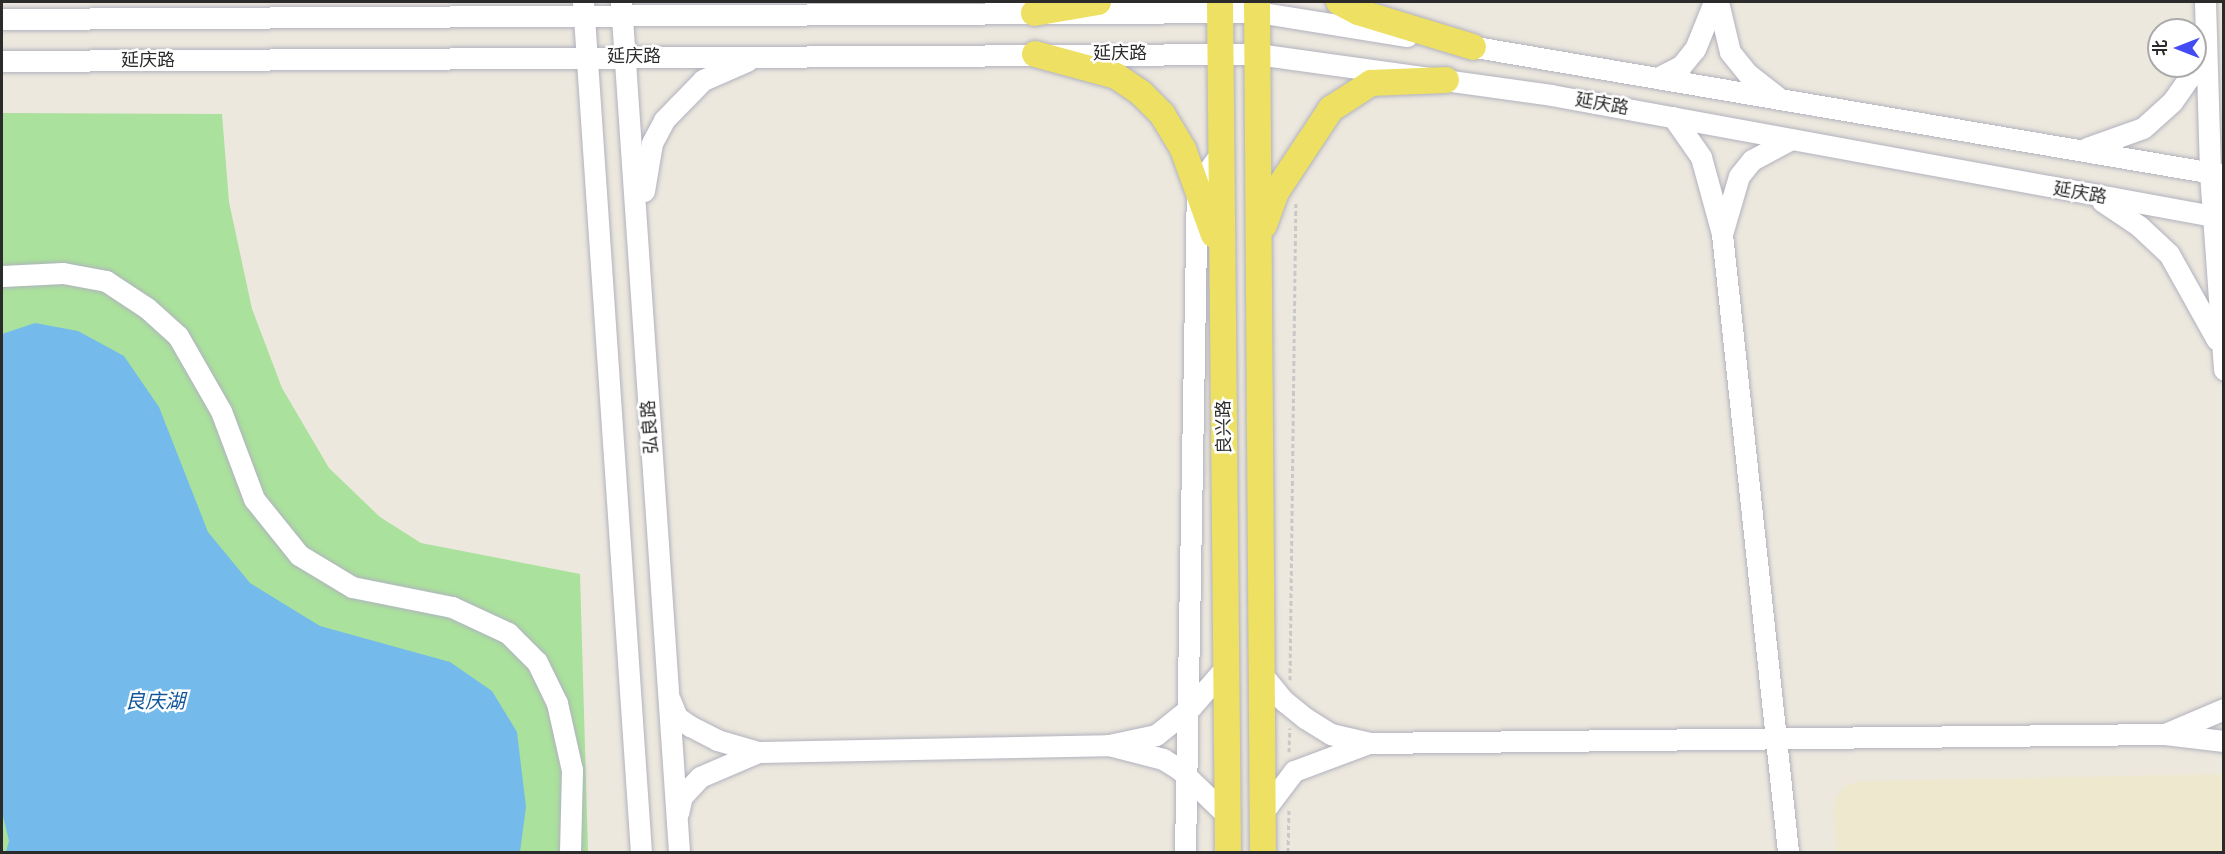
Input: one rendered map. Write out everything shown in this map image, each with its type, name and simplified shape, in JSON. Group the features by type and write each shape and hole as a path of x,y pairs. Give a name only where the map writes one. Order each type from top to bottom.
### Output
{"main road":[{"path":"1034,13 1098,2"},
{"path":"1339,2 1358,12 1473,47"},
{"name":"良兴路","path":"1220,7 1228,852"},
{"name":"良兴路","path":"1257,7 1263,852"},
{"path":"1035,54 1116,76 1141,93 1162,114 1183,149 1222,256"},
{"path":"1258,242 1276,192 1331,109 1371,84 1446,80"}],"street":[{"path":"1657,78 1681,66 1695,49 1716,2"},
{"path":"1716,2 1730,52 1748,74 1780,99"},
{"path":"2202,18 2205,2"},
{"path":"2205,2 2217,174 2219,345 2223,370"},
{"name":"延庆路","path":"2,19 621,8 1034,13 1257,7 1473,47 2217,174"},
{"name":"弘良路","path":"621,8 679,852"},
{"path":"583,9 641,852"},
{"name":"延庆路","path":"2,61 1220,52 1257,54 1446,80 1673,117 2218,217"},
{"path":"639,258 646,168 664,120 703,80 730,66 764,56"},
{"path":"2079,150 2143,128 2172,102 2189,78"},
{"path":"1673,117 1701,158 1722,234 1788,852"},
{"path":"1722,234 1739,176 1752,160 1791,139"},
{"path":"1185,852 1197,186 1221,153"},
{"path":"2094,195 2139,226 2169,254 2219,345"},
{"path":"2,276 63,273 106,281 147,308 178,336 220,411 255,498 299,555 352,587 452,607 508,633 537,662 557,703 572,770 570,852"},
{"path":"669,696 677,717 690,726 717,740 758,752 1108,745 1156,735 1187,711 1226,666"},
{"path":"1262,673 1290,706 1331,734 1369,743 2165,734 2223,741"},
{"path":"2165,734 2223,709"},
{"path":"1263,812 1289,778 1311,762 1369,743"},
{"path":"1108,745 1163,759 1186,775 1228,816"},
{"path":"677,816 682,796 700,777 758,752"}],"path":[{"path":"1288,852 1296,192"}],"shaded area":[{"path":"2224,774 2223,852 1837,852 1833,813 1836,798 1845,786 1859,781"}],"green space":[{"path":"2,113 222,114 229,202 252,309 282,388 329,468 380,517 421,543 580,574 588,852 2,852"}],"water":[{"name":"良庆湖","path":"35,323 78,331 124,356 159,407 208,532 250,583 320,626 450,662 492,691 517,732 526,807 520,852 6,852 9,841 2,812 2,334"}]}
